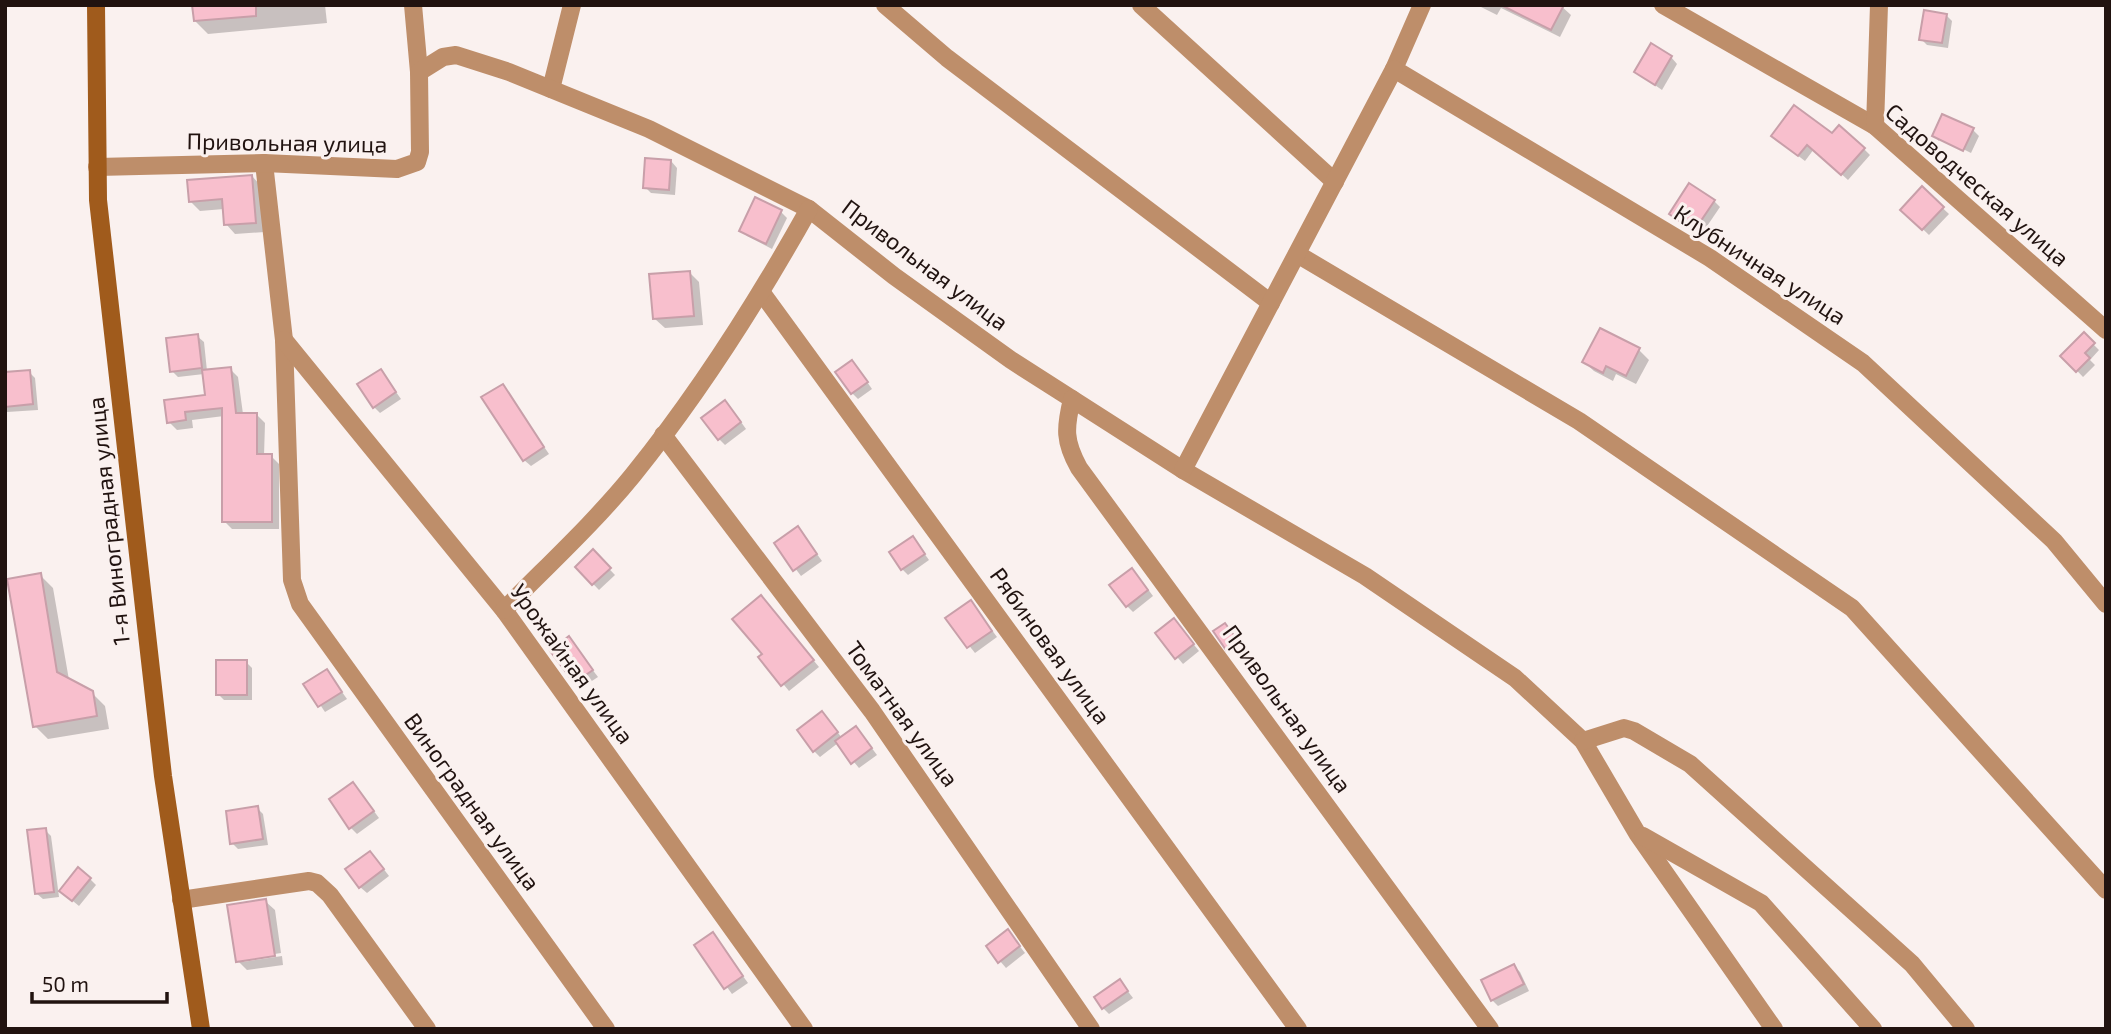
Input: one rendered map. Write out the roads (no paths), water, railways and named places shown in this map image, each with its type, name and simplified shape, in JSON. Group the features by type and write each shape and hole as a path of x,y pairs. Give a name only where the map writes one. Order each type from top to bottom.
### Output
{"main road":[{"name":"1-я Виноградная улица","path":"96,5 98,200 158,734 201,1029"}],"street":[{"path":"413,5 419,72"},
{"path":"551,89 572,5"},
{"path":"885,5 947,58 1271,303"},
{"path":"1141,5 1335,182"},
{"path":"1183,470 1394,69 1422,5"},
{"name":"Садоводческая улица","path":"1663,5 1875,126 2106,330"},
{"path":"1875,126 1879,5"},
{"name":"Привольная улица","path":"97,167 264,163 397,169 417,162 421,140 419,72 443,57 456,55 551,89 649,129 809,209 904,284 1011,360 1072,399 1066,435 1070,452 1079,468 1490,1029"},
{"name":"Клубничная улица","path":"1394,69 1710,258 1863,363 2054,541 2106,604"},
{"path":"264,163 284,340"},
{"path":"504,610 632,477 762,293 809,209"},
{"path":"1297,254 1579,421 1852,608 2106,890"},
{"name":"Рябиновая улица","path":"762,293 1298,1029"},
{"name":"Виноградная улица","path":"284,340 292,580 300,604 606,1029"},
{"name":"Урожайная улица","path":"284,340 504,610 804,1029"},
{"path":"1072,399 1183,470 1365,576 1515,678 1583,741 1637,833 1774,1029"},
{"name":"Томатная улица","path":"663,435 872,711 1091,1029"},
{"path":"1583,741 1624,728 1645,736 1690,764 1912,964 1966,1029"},
{"path":"1637,833 1761,903 1873,1029"},
{"path":"181,900 302,882 317,883 330,895 427,1029"}]}
